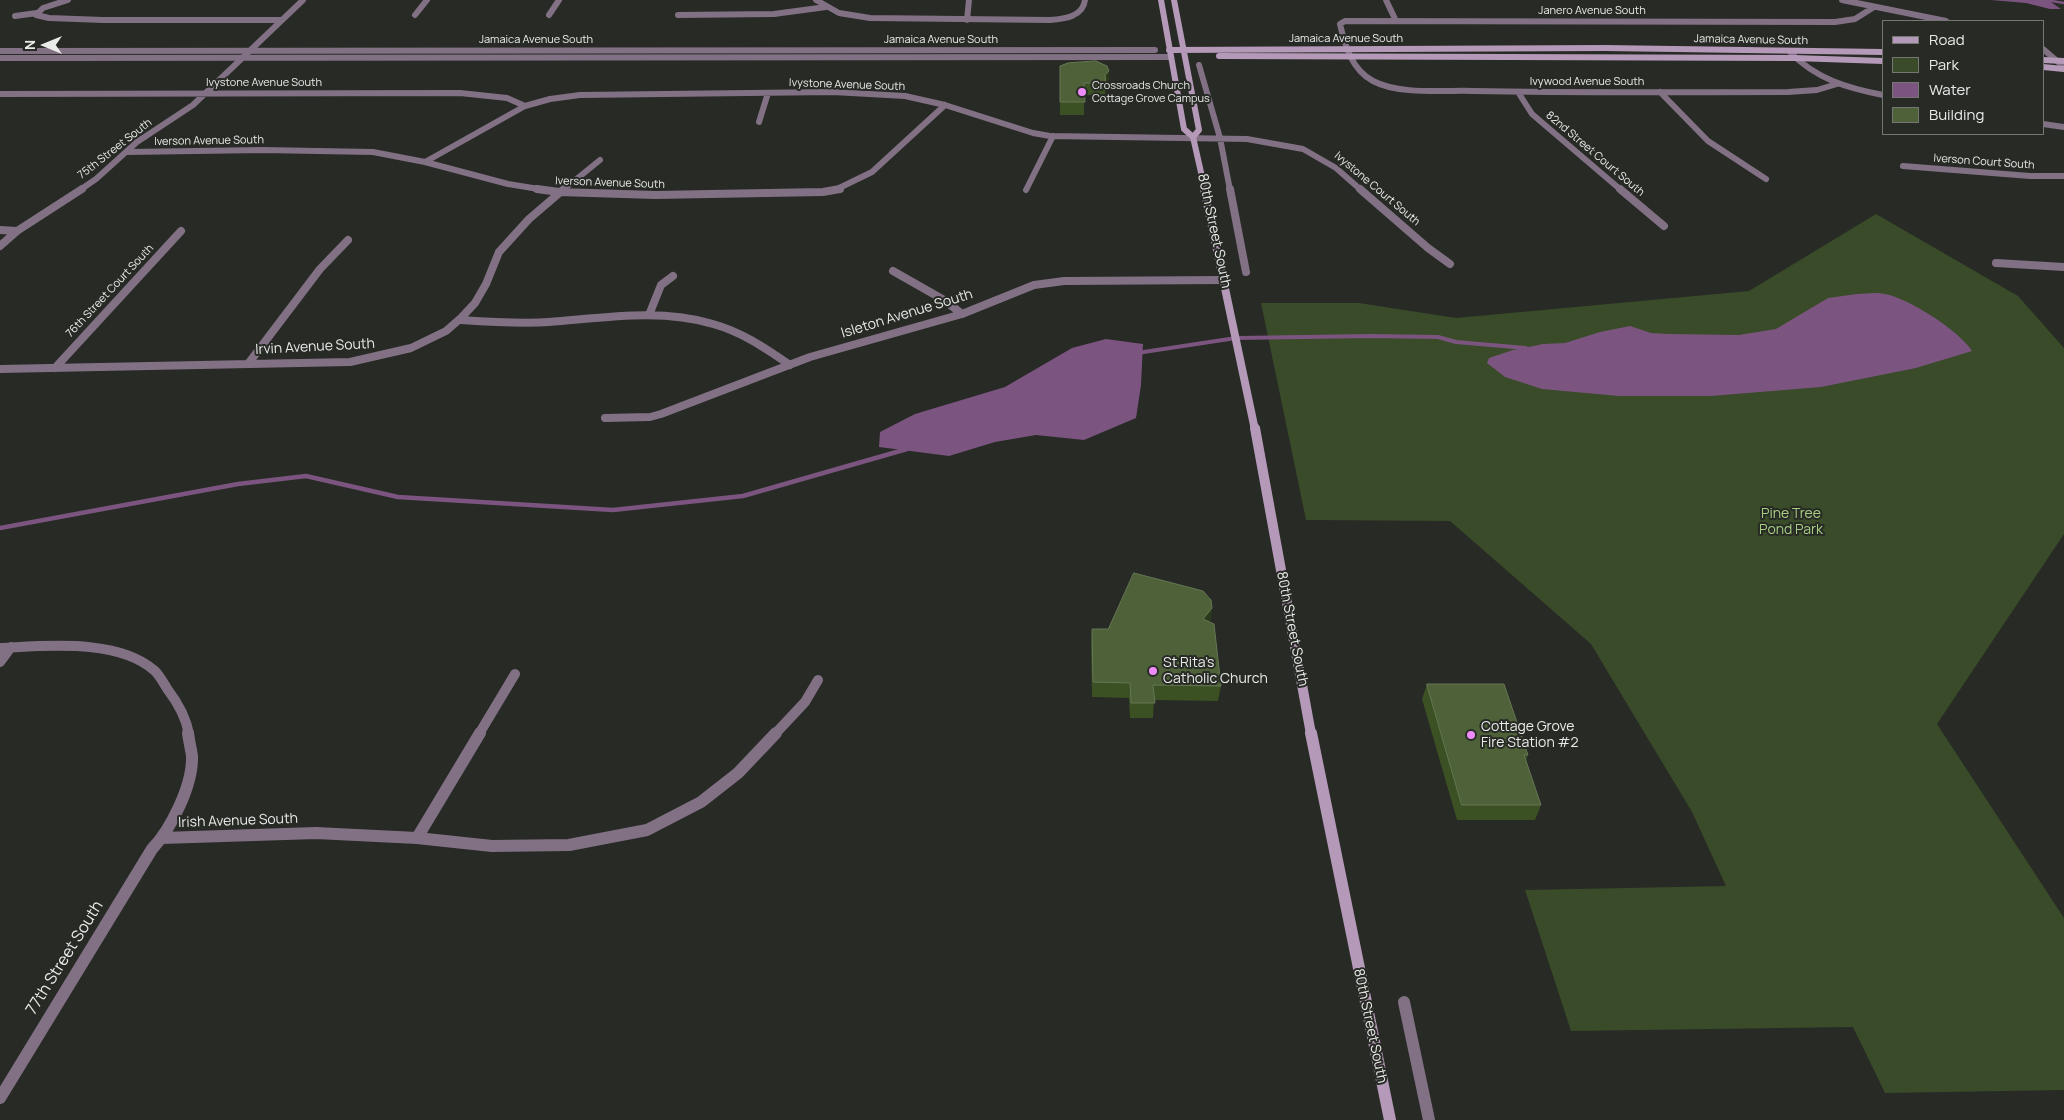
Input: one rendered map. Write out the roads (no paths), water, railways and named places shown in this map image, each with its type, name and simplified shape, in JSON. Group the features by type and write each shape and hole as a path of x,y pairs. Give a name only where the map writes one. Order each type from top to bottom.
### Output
{"main road":[{"name":"80th Street South","path":"1161,0 1184,130 1193,137 1242,360 1314,752 1390,1120"},
{"name":"80th Street South","path":"1174,0 1199,130 1193,137"},
{"name":"Jamaica Avenue South","path":"1185,53 1346,49 1882,52"},
{"name":"Jamaica Avenue South","path":"1170,53 1882,60"},
{"path":"2044,60 2061,61"},
{"path":"2044,67 2064,68"}],"street":[{"path":"15,16 37,13 48,6 68,0"},
{"name":"75th Street South","path":"0,246 17,231 96,179 137,142 193,106 303,0"},
{"path":"415,15 427,0"},
{"path":"548,15 559,0"},
{"path":"816,0 839,13 870,18 967,20 1050,20 1070,17 1082,11 1086,5 1085,0"},
{"path":"967,20 970,0"},
{"path":"1386,0 1396,21"},
{"path":"1842,0 1941,20"},
{"path":"678,15 774,14 826,7"},
{"name":"Janero Avenue South","path":"1350,56 1346,49 1341,22 1835,22 1855,19 1874,7"},
{"path":"37,13 38,16 49,18 103,20 282,20"},
{"path":"1788,50 1817,76 1836,84 1882,95"},
{"path":"2044,50 2061,61 2064,68"},
{"name":"Jamaica Avenue South","path":"0,51 1170,53"},
{"name":"Jamaica Avenue South","path":"0,58 1170,53"},
{"name":"Ivywood Avenue South","path":"1350,56 1359,72 1380,86 1410,90 1788,92 1818,90 1836,84"},
{"name":"80th Street South","path":"1199,65 1220,138 1246,272"},
{"name":"Ivystone Avenue South","path":"425,162 525,106 550,99 580,95 833,92 889,95 928,100 1033,133 1053,136 1193,137"},
{"name":"82nd Street Court South","path":"1518,92 1532,114 1664,226"},
{"path":"1660,92 1710,144 1766,178"},
{"name":"Ivystone Avenue South","path":"0,94 460,93 507,98 525,106"},
{"path":"759,122 768,93"},
{"name":"Iverson Avenue South","path":"127,152 361,152 425,162 508,184 559,192 655,195 823,192 839,189 872,172 946,105"},
{"path":"2044,124 2064,127"},
{"path":"1026,190 1053,136"},
{"name":"Ivystone Court South","path":"1193,137 1276,143 1303,149 1336,168 1428,248 1450,264"},
{"path":"461,320 486,284 495,258 511,238 559,192 600,160"},
{"name":"Iverson Court South","path":"1903,166 2030,176 2064,176"},
{"path":"0,230 17,231"},
{"name":"76th Street Court South","path":"55,368 181,231"},
{"path":"248,364 320,270 348,240"},
{"path":"1996,264 2064,267"},
{"path":"892,271 944,300 962,314"},
{"path":"648,315 661,285 673,276"},
{"name":"Isleton Avenue South","path":"605,418 650,417 660,414 790,365 877,336 962,314 1034,285 1048,282 1224,280"},
{"path":"461,320 510,324 593,317 648,315 698,320 719,324 759,342 790,365"},
{"name":"Irvin Avenue South","path":"0,369 350,362 379,358 428,341 461,320"},
{"name":"Irish Avenue South","path":"5,647 71,645 121,652 156,671 177,702 187,724 192,758 186,790 162,838 316,833 418,838 492,846 569,845 647,830 701,802 738,773 805,702 818,680"},
{"path":"0,662 5,647"},
{"path":"418,838 515,674"},
{"name":"77th Street South","path":"0,1098 152,849 162,838"},
{"path":"1404,1002 1429,1120"}],"water":[{"path":"1991,0 2048,0 2061,9 2050,9 2026,3"},
{"path":"1882,293 1907,302 1933,316 1957,334 1972,351 1916,368 1821,387 1711,396 1619,396 1542,389 1505,377 1487,363 1489,358 1513,350 1543,344 1565,343 1600,332 1630,326 1651,333 1668,334 1739,335 1776,329 1828,298"},
{"path":"1106,339 1143,344 1141,385 1136,418 1084,440 1036,435 995,442 949,456 879,447 880,432 915,414 1005,387 1072,348"}],"waterway":[{"path":"2046,0 2064,3"},
{"path":"1137,353 1236,338 1371,336 1438,337 1456,342 1526,348"},
{"path":"0,528 238,484 306,476 398,497 613,510 743,496 907,449"}],"place":[{"name":"Crossroads Church Cottage Grove Campus","path":"1082,92"},
{"name":"St Rita's Catholic Church","path":"1153,671"},
{"name":"Cottage Grove Fire Station #2","path":"1471,735"}],"park label":[{"name":"Pine Tree Pond Park","path":"1791,522"}]}
